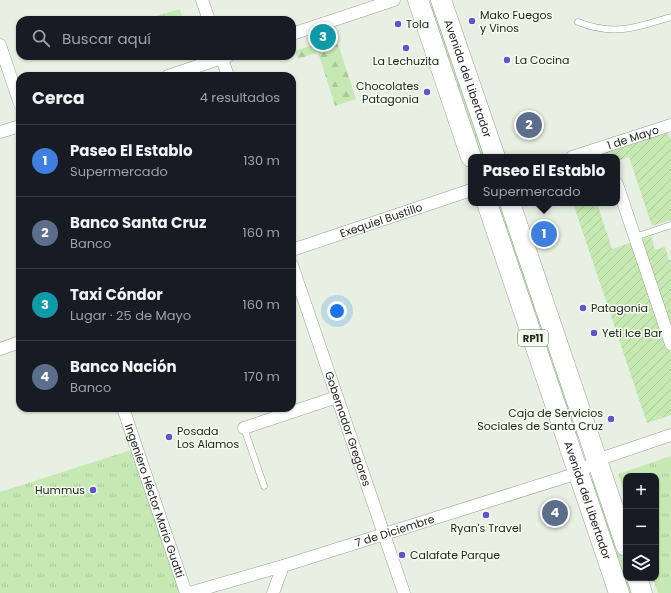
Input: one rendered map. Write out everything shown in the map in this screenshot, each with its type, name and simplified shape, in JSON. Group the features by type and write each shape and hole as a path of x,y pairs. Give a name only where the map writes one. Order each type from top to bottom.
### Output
{"main road":[{"name":"Avenida del Libertador","path":"418,0 470,154"},
{"name":"Avenida del Libertador","path":"441,0 494,154"},
{"name":"Avenida del Libertador","path":"488,206 619,593"},
{"name":"Avenida del Libertador","path":"511,206 626,545"},
{"path":"638,581 642,593"}],"street":[{"path":"202,0 208,16"},
{"path":"296,33 394,0"},
{"path":"0,45 16,92"},
{"path":"180,72 215,60"},
{"path":"225,60 227,72"},
{"name":"1 de Mayo","path":"592,154 606,152 671,125"},
{"path":"0,132 16,127"},
{"name":"Exequiel Bustillo","path":"296,249 468,191"},
{"path":"620,193 671,344"},
{"name":"Gobernador Gregores","path":"296,276 404,593"},
{"path":"0,349 16,343"},
{"path":"296,411 337,397"},
{"name":"Ingeniero Héctor Mario Guatti","path":"124,412 186,593"},
{"path":"244,428 292,412"},
{"name":"7 de Diciembre","path":"189,593 283,566 578,473 597,460 671,435"},
{"path":"273,593 283,566"}],"lane":[{"path":"578,22 606,30 623,30 640,27 671,17"},
{"path":"635,237 671,225"},
{"path":"244,428 264,486"}],"green space":[{"path":"435,6 487,154 476,154 430,8"},
{"path":"180,9 182,16 156,16"},
{"path":"336,38 356,99 335,106 318,52 298,59 296,51"},
{"path":"664,132 668,134 671,140 671,220 652,226 629,157 620,160 620,154 596,154"},
{"path":"496,206 503,206 579,434 576,436"},
{"path":"574,206 598,206 612,249 651,236 655,250 665,247 669,260 671,260 671,415 647,423"},
{"path":"131,450 180,593 0,593 0,492"},
{"path":"671,456 671,593 658,593 654,581 659,581 659,473 623,473 623,489 618,474"},
{"path":"591,479 596,482 623,560 623,581 630,581 634,593 626,593 590,480"}],"place":[{"name":"Mako Fuegos y Vinos","path":"472,21"},
{"name":"Tola","path":"398,24"},
{"name":"Taxi Cóndor","path":"323,37"},
{"name":"La Lechuzita","path":"406,48"},
{"name":"La Cocina","path":"507,60"},
{"name":"Chocolates Patagonia","path":"427,92"},
{"name":"Banco Santa Cruz","path":"529,125"},
{"name":"Paseo El Establo","path":"544,234"},
{"name":"Patagonia","path":"583,308"},
{"name":"Yeti Ice Bar","path":"594,333"},
{"name":"Caja de Servicios Sociales de Santa Cruz","path":"611,419"},
{"name":"Posada Los Alamos","path":"169,437"},
{"name":"Hummus","path":"93,490"},
{"name":"Banco Nación","path":"555,513"},
{"name":"Ryan's Travel","path":"486,515"},
{"name":"Calafate Parque","path":"402,555"}]}
